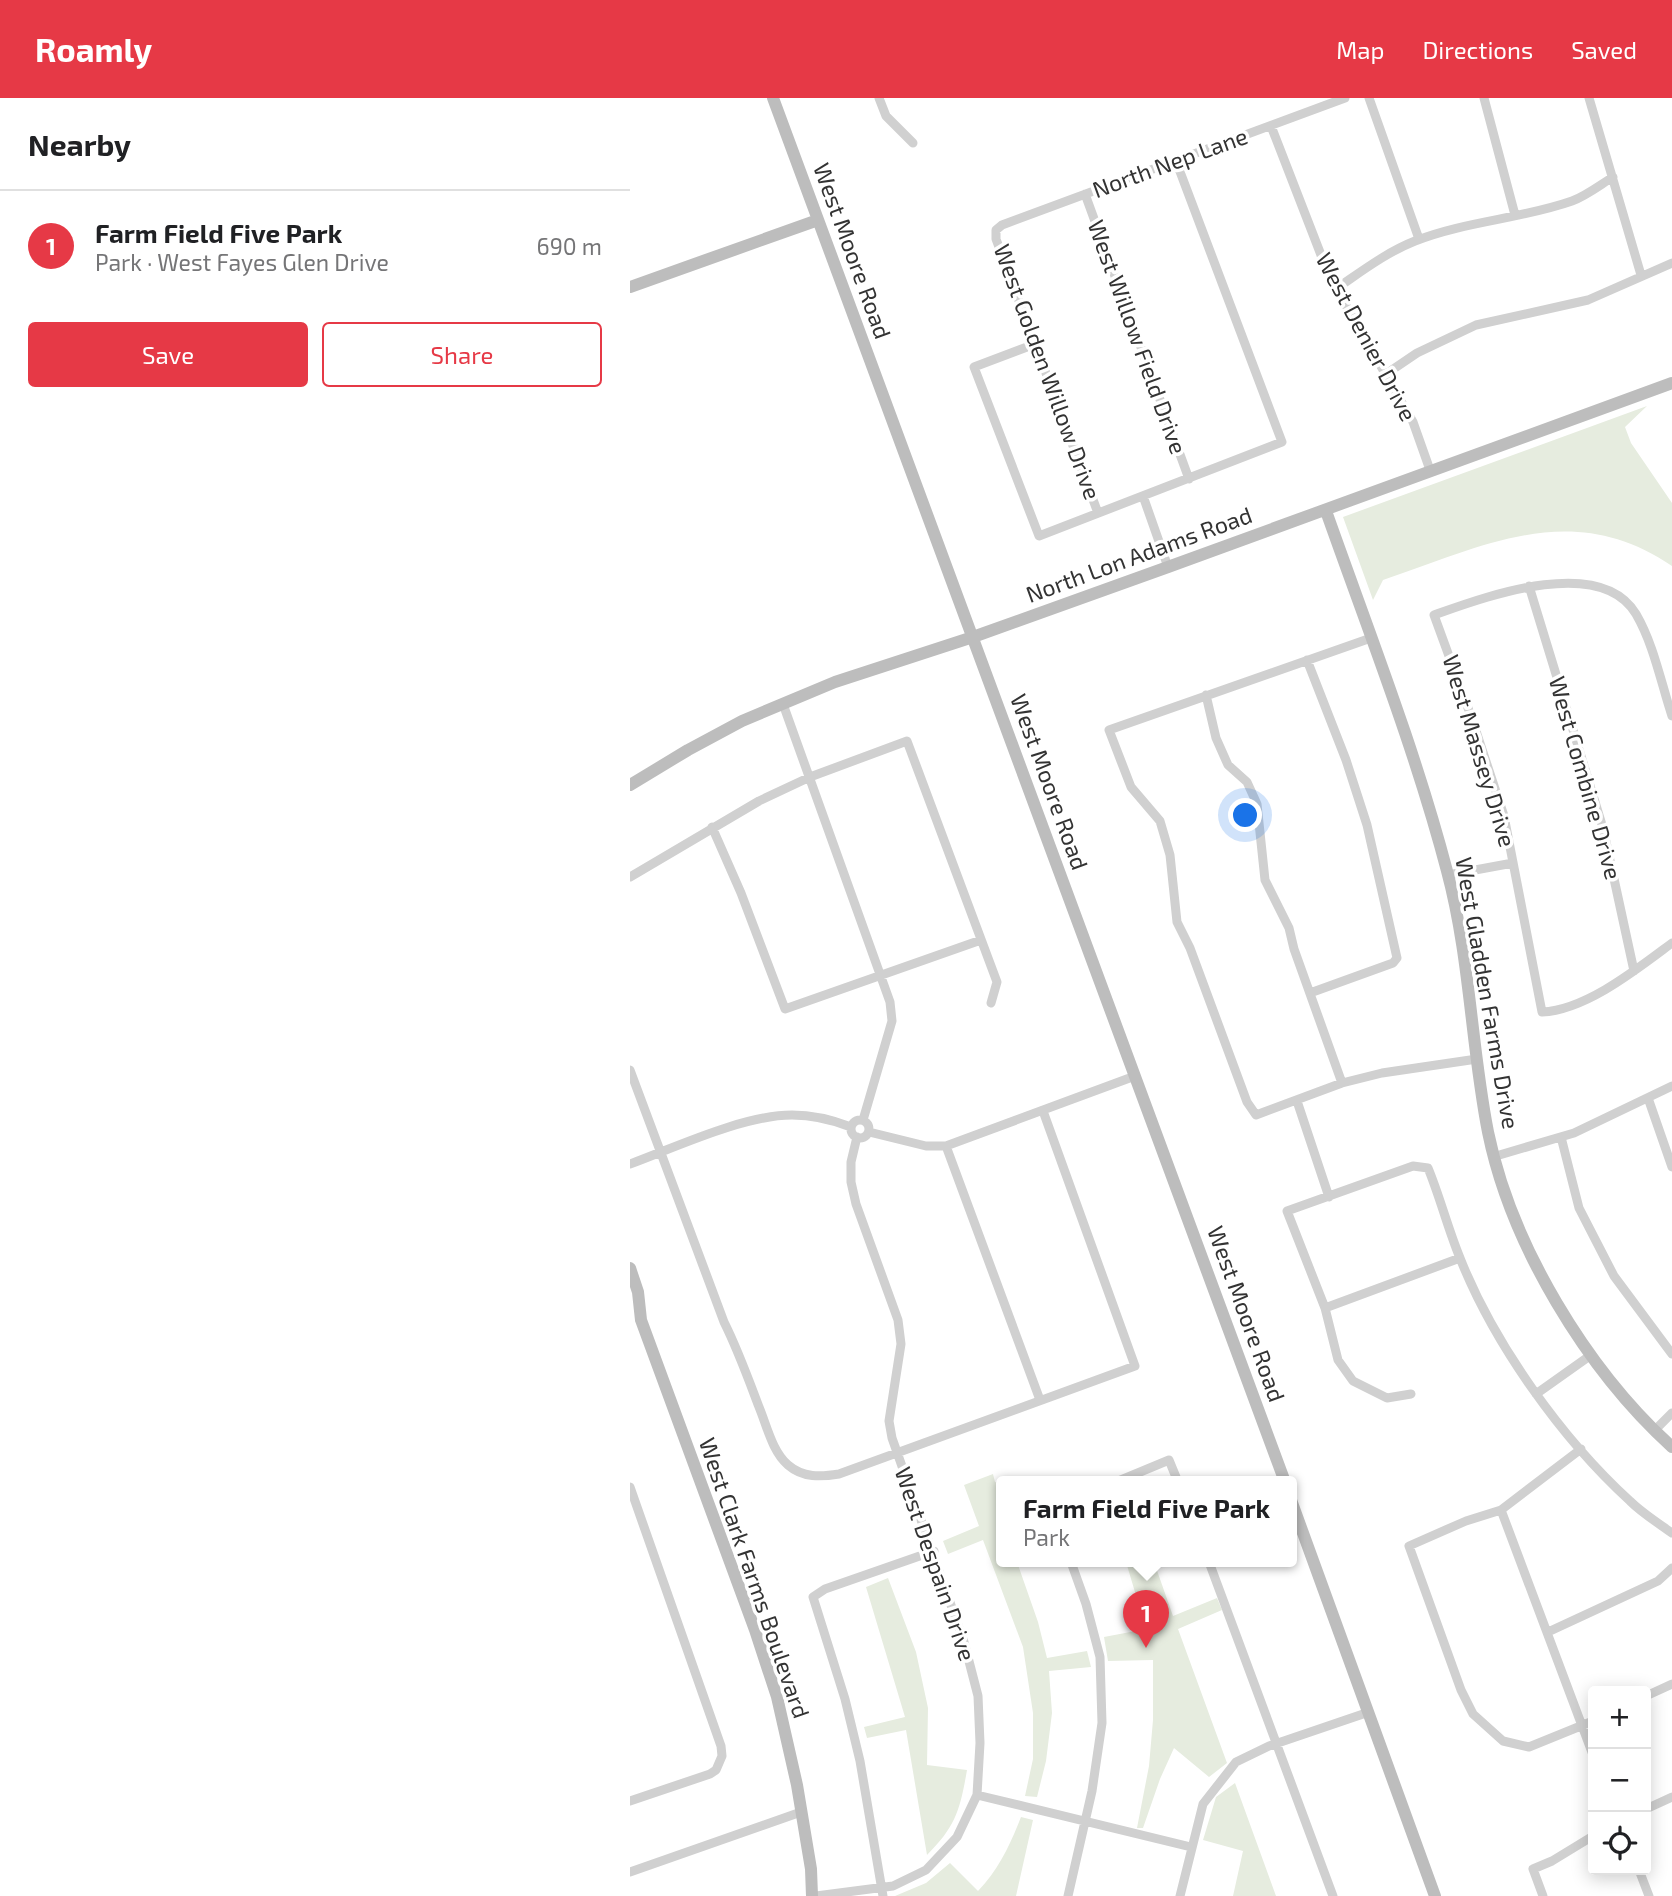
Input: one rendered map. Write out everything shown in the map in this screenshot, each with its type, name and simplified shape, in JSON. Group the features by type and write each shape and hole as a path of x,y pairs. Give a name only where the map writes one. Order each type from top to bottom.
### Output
{"street":[{"name":"West Moore Road","path":"773,98 1282,1476"},
{"path":"879,98 886,116 913,143"},
{"name":"North Nep Lane","path":"996,230 1002,225 1345,98"},
{"path":"1369,98 1419,239"},
{"path":"1484,98 1515,215"},
{"path":"1589,98 1641,275"},
{"name":"West Denier Drive","path":"1271,125 1321,255 1413,422 1430,470"},
{"path":"1035,344 974,367 1039,536 1282,442 1175,161"},
{"path":"1337,288 1376,261 1419,239 1464,225 1573,201 1613,177"},
{"name":"West Willow Field Drive","path":"1085,194 1189,479"},
{"path":"630,287 818,220"},
{"name":"West Golden Willow Drive","path":"996,230 996,239 1098,513"},
{"path":"1386,374 1417,353 1476,326 1588,300 1672,263"},
{"name":"North Lon Adams Road","path":"630,785 732,727 835,682 973,637 1326,511 1430,470 1672,383"},
{"path":"1143,496 1168,567"},
{"name":"West Gladden Farms Drive","path":"1326,511 1431,813 1448,875 1489,1134 1518,1224 1541,1276 1571,1328 1613,1385 1672,1447"},
{"path":"1529,586 1584,583 1622,599 1634,612 1646,634 1672,716"},
{"name":"West Massey Drive","path":"1529,586 1481,598 1434,615 1504,816 1542,1012 1556,1011 1581,1002 1634,971"},
{"name":"West Combine Drive","path":"1529,586 1603,828 1634,971"},
{"path":"1371,638 1109,730 1131,787 1160,821 1170,855 1177,922 1190,948 1247,1102 1256,1115 1342,1083 1382,1073 1477,1059"},
{"path":"1307,660 1346,760 1367,825 1397,958 1393,963 1310,993"},
{"path":"1206,695 1216,738 1228,765 1247,782 1257,804 1265,880 1289,928 1342,1083"},
{"path":"783,704 890,1002 892,1021 863,1120"},
{"path":"630,877 759,801 810,777 907,741 997,982 991,1003"},
{"path":"712,827 741,893 785,1009 981,940"},
{"path":"1448,875 1513,863"},
{"path":"1634,971 1672,943"},
{"path":"630,1070 724,1322 776,1451 788,1465 803,1474 820,1477 839,1474 1135,1366 1043,1111"},
{"path":"869,1132 926,1146 947,1146 1135,1076"},
{"path":"1496,1156 1574,1133 1672,1086"},
{"path":"1648,1098 1672,1167"},
{"path":"1297,1101 1329,1197"},
{"path":"630,1164 758,1119 791,1115 836,1121 851,1127"},
{"path":"851,1127 857,1120 863,1120 868,1124 869,1132"},
{"path":"851,1127 852,1133 857,1137 864,1137 869,1132"},
{"name":"West Despain Drive","path":"814,1896 883,1891 926,1870 957,1837 977,1795 980,1743 978,1696 964,1642 897,1452 889,1421 901,1344 898,1320 856,1204 851,1182 851,1162 857,1137"},
{"path":"1561,1137 1579,1208 1614,1276 1672,1354"},
{"path":"947,1146 1040,1400"},
{"path":"1410,1394 1387,1398 1353,1381 1338,1360 1325,1308 1287,1210 1413,1166 1428,1168 1460,1258 1492,1324 1536,1394 1581,1449 1630,1502 1672,1534"},
{"path":"1325,1308 1460,1258"},
{"name":"West Clark Farms Boulevard","path":"630,1268 638,1292 635,1322"},
{"name":"West Clark Farms Boulevard","path":"630,1308 755,1630 777,1697 801,1812 814,1896"},
{"path":"1536,1394 1591,1355"},
{"path":"1654,1431 1672,1413"},
{"path":"1581,1449 1501,1510 1466,1521 1409,1546 1461,1690 1473,1714 1503,1741 1530,1747 1588,1723"},
{"path":"1130,1476 1169,1460 1176,1476"},
{"path":"630,1487 721,1746 720,1764 710,1774 630,1801"},
{"path":"1501,1510 1591,1749"},
{"path":"1297,1517 1435,1896"},
{"path":"883,1891 860,1760 845,1699 813,1597 825,1589 933,1551"},
{"path":"1068,1896 1092,1791 1102,1723 1100,1657 1073,1567"},
{"path":"1211,1567 1333,1896"},
{"path":"1548,1632 1658,1581 1672,1568"},
{"path":"1651,1694 1672,1684"},
{"path":"1180,1896 1203,1804 1236,1762 1276,1744 1368,1712"},
{"path":"977,1795 1191,1847"},
{"path":"1651,1808 1672,1797"},
{"path":"630,1872 801,1812"},
{"path":"1543,1896 1533,1870 1588,1839"},
{"path":"1641,1875 1649,1896"}],"shaded area":[{"path":"1647,406 1625,427 1631,443 1672,503 1672,566 1635,546 1599,535 1563,532 1528,535 1492,543 1383,580 1373,600 1343,517"},
{"path":"993,1474 996,1482 996,1567 1019,1567 1047,1658 1087,1651 1091,1667 1049,1671 1052,1713 1046,1761 1037,1797 1025,1796 1033,1759 1033,1713 1023,1647 983,1540 948,1554 943,1541 979,1526 964,1485"},
{"path":"1127,1567 1156,1567 1173,1616 1217,1598 1222,1610 1178,1629 1227,1763 1209,1777 1174,1748 1143,1828 1137,1828 1149,1766 1153,1720 1153,1660 1108,1661 1104,1637 1146,1629"},
{"path":"888,1578 916,1652 928,1708 927,1765 967,1770 962,1796 951,1826 927,1855 906,1730 867,1738 864,1727 905,1717 866,1587"},
{"path":"1235,1783 1276,1896 1233,1896 1243,1851 1203,1840 1216,1797"},
{"path":"1021,1817 1033,1820 1016,1896 895,1896 926,1883 950,1863 978,1891 1003,1856"}],"place":[{"name":"Farm Field Five Park","path":"1146,1648"}]}
